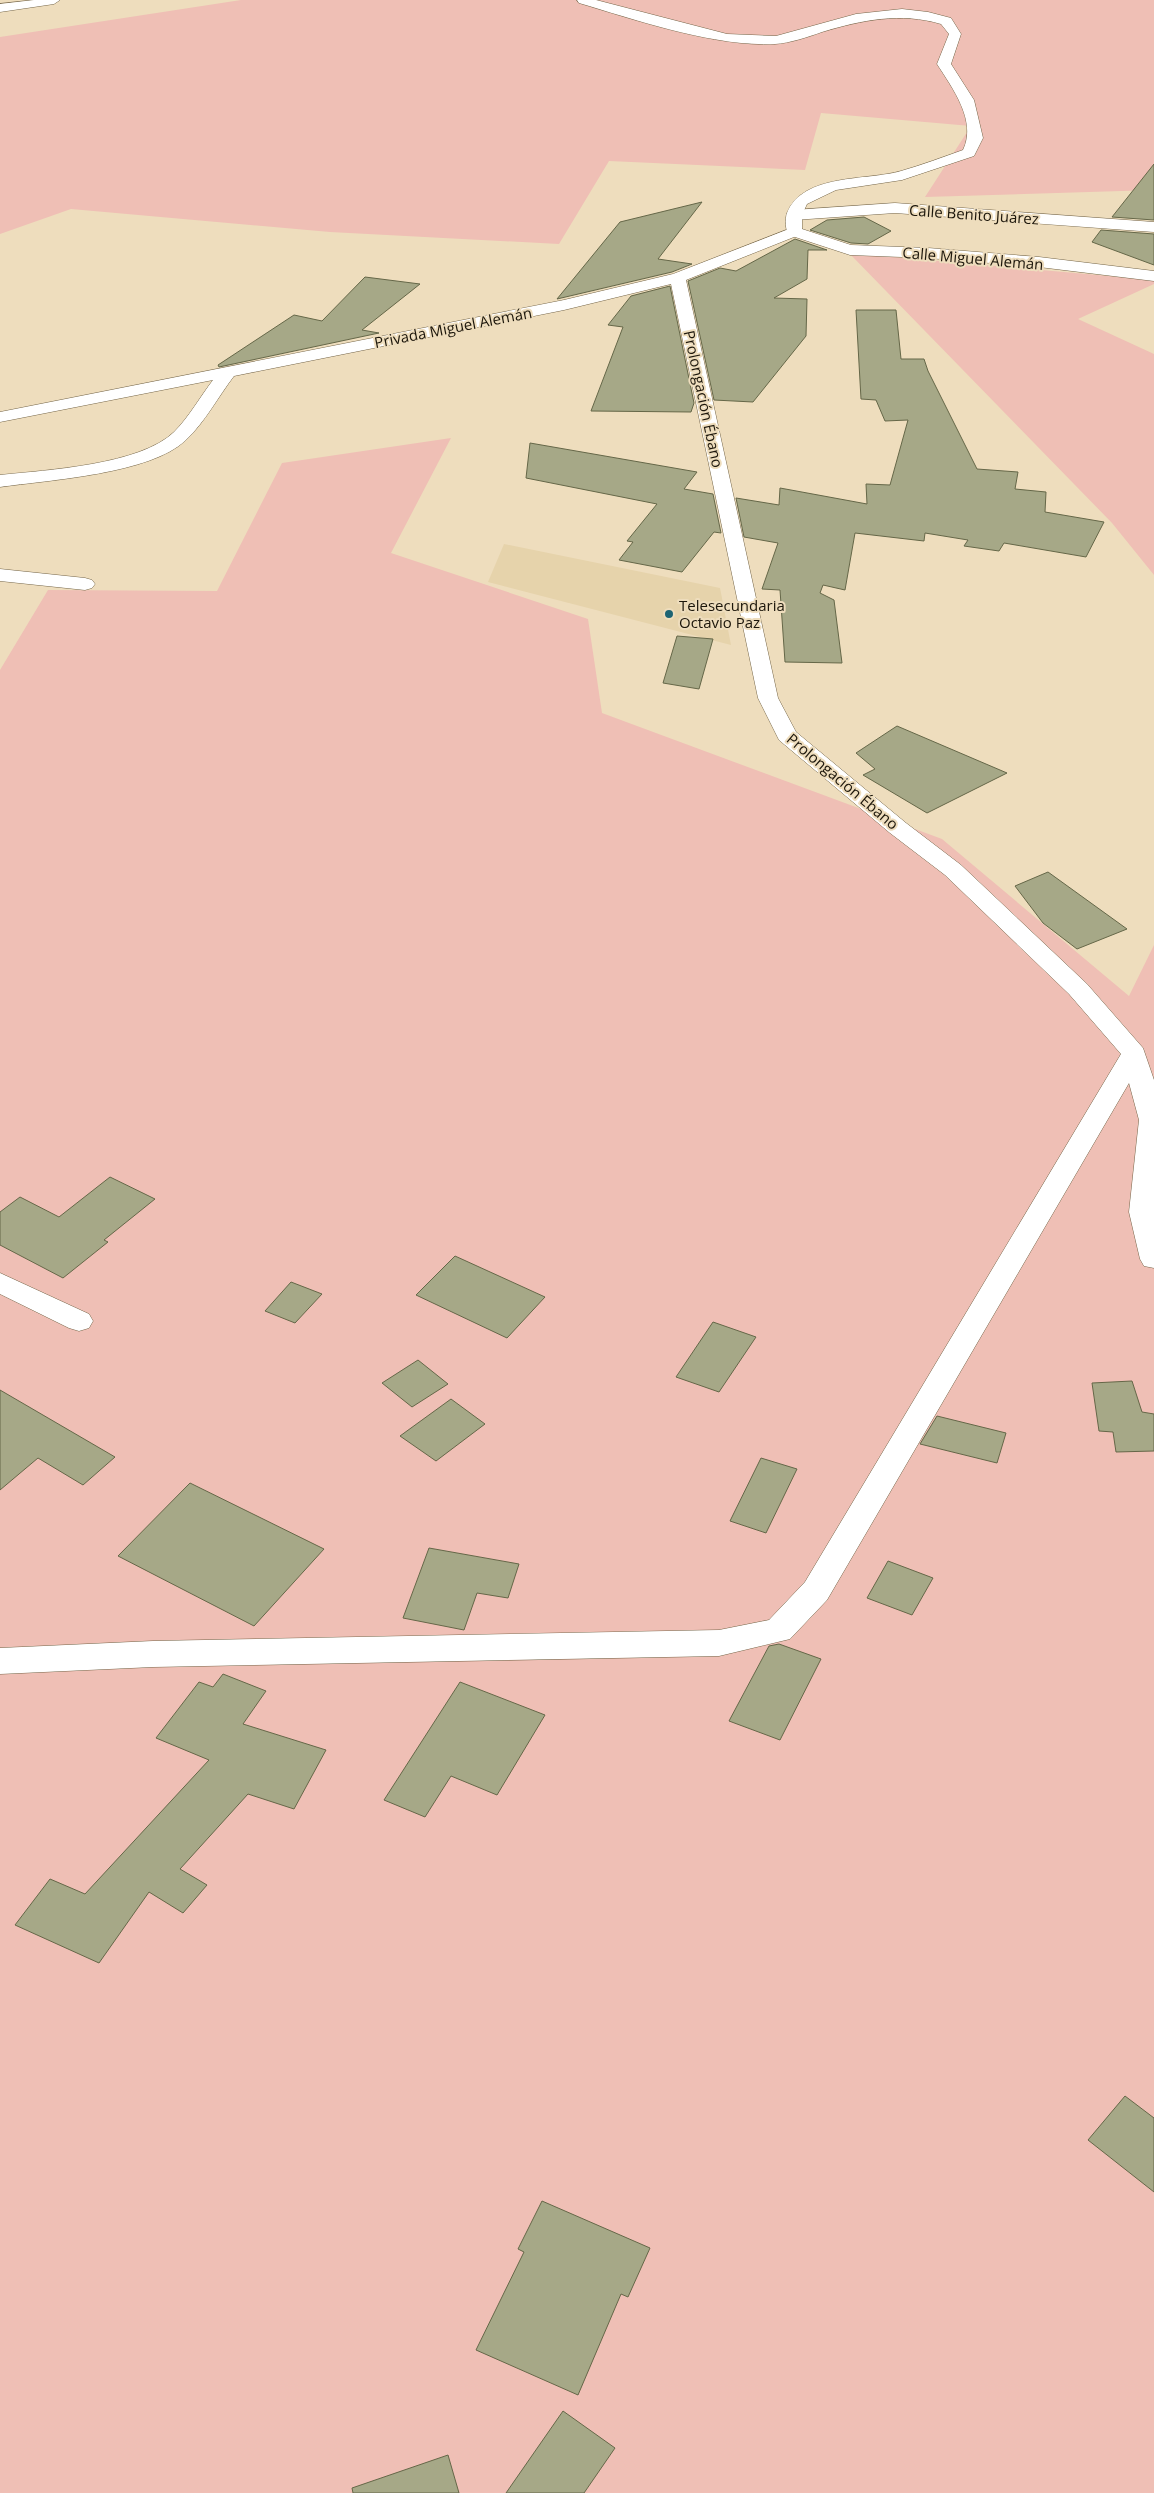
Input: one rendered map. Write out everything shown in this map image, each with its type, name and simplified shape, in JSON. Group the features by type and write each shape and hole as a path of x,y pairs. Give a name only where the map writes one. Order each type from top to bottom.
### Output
{"street":[{"path":"0,8 17,7 54,0"},
{"path":"583,0 626,14 727,38 776,40 856,18 902,13 928,16 946,21 955,34 944,64 967,100 976,138 969,153 902,176 832,186 801,201 794,215 794,232 678,278"},
{"name":"Calle Benito Juárez","path":"794,215 895,208 1154,227"},
{"name":"Calle Miguel Alemán","path":"794,232 850,250 928,253 1154,276"},
{"name":"Privada Miguel Alemán","path":"0,417 564,305 678,278"},
{"name":"Prolongación Ébano","path":"678,278 768,698 787,735 898,828 953,870 1078,989 1134,1053 1152,1120 1144,1212 1154,1259"},
{"path":"0,481 125,461 162,450 179,437 227,372"},
{"path":"0,575 85,584"},
{"path":"0,1662 153,1654 719,1643 779,1630 816,1591 1134,1053"},
{"path":"0,1282 79,1321"}],"shaded area":[{"path":"241,0 1154,0 1154,190 925,197 971,126 821,113 805,170 609,161 559,244 330,232 71,209 0,234 0,37"},
{"path":"849,253 1154,280 1154,284 1078,319 1154,354 1154,575 1112,523"},
{"path":"451,438 391,553 588,619 602,713 942,839 1129,996 1154,945 1154,2493 0,2493 0,670 48,590 217,591 282,463"},
{"name":"Telesecundaria Octavio Paz","path":"504,544 720,588 731,645 488,582"}],"building":[{"path":"1154,164 1154,220 1112,217"},
{"path":"702,202 658,259 692,264 672,272 557,299 620,222"},
{"path":"864,217 891,231 868,244 851,243 810,230 827,220"},
{"path":"1101,230 1154,234 1154,265 1092,242"},
{"path":"795,239 827,250 808,250 807,279 774,298 807,299 806,336 753,402 714,400 688,281 720,268 736,271"},
{"path":"365,277 420,284 362,330 379,333 219,367 218,365 294,315 322,321"},
{"path":"670,286 694,403 691,412 591,411 623,327 608,325 631,296"},
{"path":"856,310 896,310 901,359 924,359 928,371 977,469 1018,472 1015,489 1046,492 1045,512 1104,522 1086,557 1004,543 999,551 964,546 968,540 925,533 924,541 855,533 845,590 823,585 820,593 834,600 842,663 785,662 780,590 762,589 778,543 744,537 736,498 779,505 780,488 867,504 866,484 890,485 908,420 885,421 876,400 861,399"},
{"path":"530,443 697,472 684,489 713,494 721,533 714,532 682,572 619,560 633,542 627,541 657,504 526,478"},
{"path":"677,636 713,639 699,689 663,683"},
{"path":"897,726 1007,773 927,813 863,775 875,769 856,753"},
{"path":"1048,872 1127,929 1077,949 1043,923 1015,886"},
{"path":"110,1177 155,1199 104,1240 108,1242 63,1278 0,1245 0,1212 20,1197 59,1217"},
{"path":"455,1256 545,1297 507,1338 416,1295"},
{"path":"291,1282 322,1294 295,1323 265,1311"},
{"path":"713,1322 756,1337 719,1392 676,1377"},
{"path":"418,1360 448,1384 412,1407 382,1383"},
{"path":"1132,1381 1142,1412 1154,1414 1154,1451 1116,1452 1113,1432 1099,1431 1092,1383"},
{"path":"0,1390 115,1457 83,1485 38,1458 0,1490"},
{"path":"451,1399 485,1424 436,1461 400,1436"},
{"path":"937,1416 1006,1433 997,1463 920,1444"},
{"path":"761,1458 797,1469 766,1533 730,1521"},
{"path":"190,1483 324,1549 254,1626 118,1556"},
{"path":"429,1548 519,1564 508,1598 477,1593 464,1630 403,1618"},
{"path":"888,1561 933,1578 912,1615 867,1598"},
{"path":"779,1644 821,1659 780,1740 729,1721 769,1646"},
{"path":"223,1674 266,1691 243,1724 326,1750 294,1809 248,1794 180,1869 207,1885 183,1913 149,1892 99,1963 15,1925 50,1879 85,1894 209,1760 156,1738 199,1682 213,1687"},
{"path":"460,1682 545,1715 497,1795 451,1776 425,1817 384,1800"},
{"path":"1125,2096 1154,2118 1154,2192 1088,2140"},
{"path":"542,2201 650,2248 628,2297 621,2294 578,2395 476,2350 524,2252 518,2249"},
{"path":"563,2411 615,2448 584,2493 506,2493"},
{"path":"448,2455 459,2493 353,2493 352,2488"}],"place":[{"name":"Telesecundaria Octavio Paz","path":"669,614"}]}
